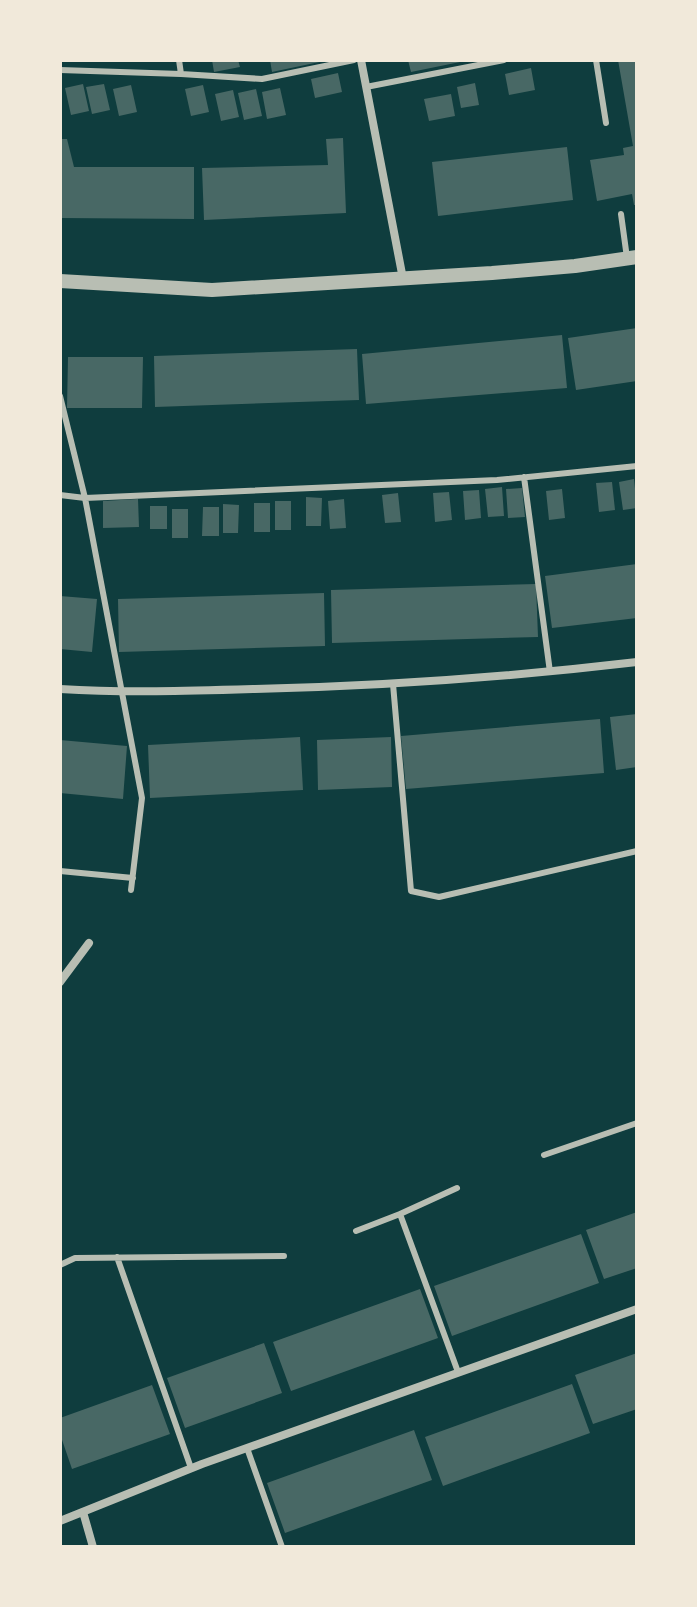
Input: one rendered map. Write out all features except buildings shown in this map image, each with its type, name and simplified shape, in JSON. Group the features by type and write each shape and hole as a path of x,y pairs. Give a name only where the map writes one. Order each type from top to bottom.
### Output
{"street":[{"path":"361,60 403,280"},
{"path":"60,281 212,290 403,280 575,266 632,258"},
{"path":"60,689 121,692 393,684 637,662"},
{"path":"60,982 89,943"},
{"path":"60,1521 191,1468 637,1309"},
{"path":"83,1512 93,1547"}],"lane":[{"path":"179,60 181,74"},
{"path":"60,70 262,79 354,60"},
{"path":"366,87 504,60"},
{"path":"596,60 606,123"},
{"path":"621,214 632,258"},
{"path":"60,396 85,498 142,798 131,890"},
{"path":"60,495 85,498 524,477 637,466"},
{"path":"524,477 550,672"},
{"path":"393,684 411,891 439,897 637,851"},
{"path":"60,871 133,878"},
{"path":"544,1155 637,1123"},
{"path":"356,1231 457,1188"},
{"path":"400,1214 458,1372"},
{"path":"60,1265 75,1258 284,1256"},
{"path":"117,1257 191,1468"},
{"path":"247,1448 282,1547"}]}
